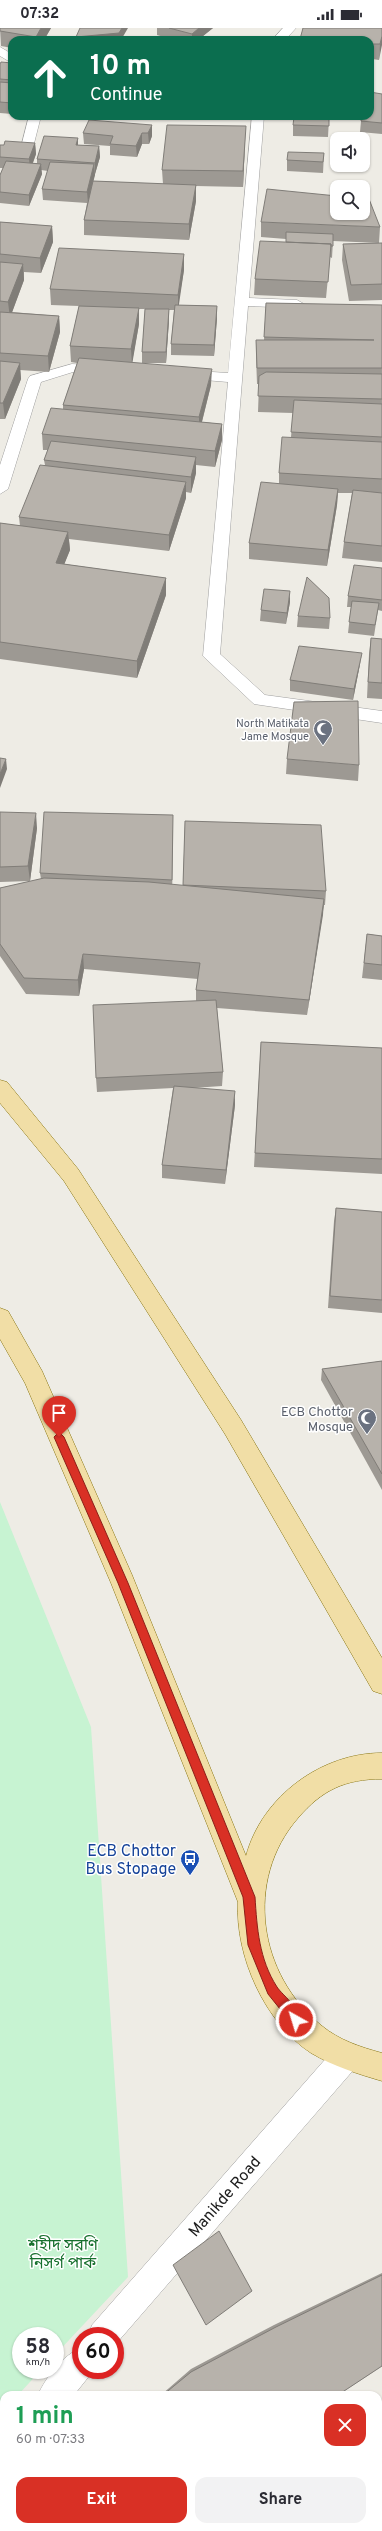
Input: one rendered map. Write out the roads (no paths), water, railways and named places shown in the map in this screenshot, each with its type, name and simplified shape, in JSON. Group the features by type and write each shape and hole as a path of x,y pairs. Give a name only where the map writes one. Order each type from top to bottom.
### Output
{"main road":[{"path":"0,1088 70,1175 152,1301 233,1428 382,1682"},
{"path":"0,1318 34,1378 123,1583 249,1897 253,1945 272,1990 305,2030 346,2057 382,2067"},
{"path":"249,1897 259,1853 280,1814 313,1785 351,1768 382,1766"}],"street":[{"path":"282,36 290,28"},
{"path":"17,185 35,120"},
{"path":"258,120 211,656 260,700 382,717"},
{"path":"242,302 312,304"},
{"path":"0,489 35,379 72,368 117,370"},
{"path":"164,373 236,378"},
{"name":"Manikde Road","path":"111,2327 346,2057"},
{"path":"57,2391 72,2374"}],"place":[{"name":"North Matikata Jame Mosque","path":"323,746"},
{"name":"ECB Chottor Mosque","path":"367,1435"},
{"name":"ECB Chottor Bus Stopage","path":"190,1876"}],"park label":[{"name":"শহীদ সরণি নিসর্গ পার্ক","path":"63,2253"}]}
